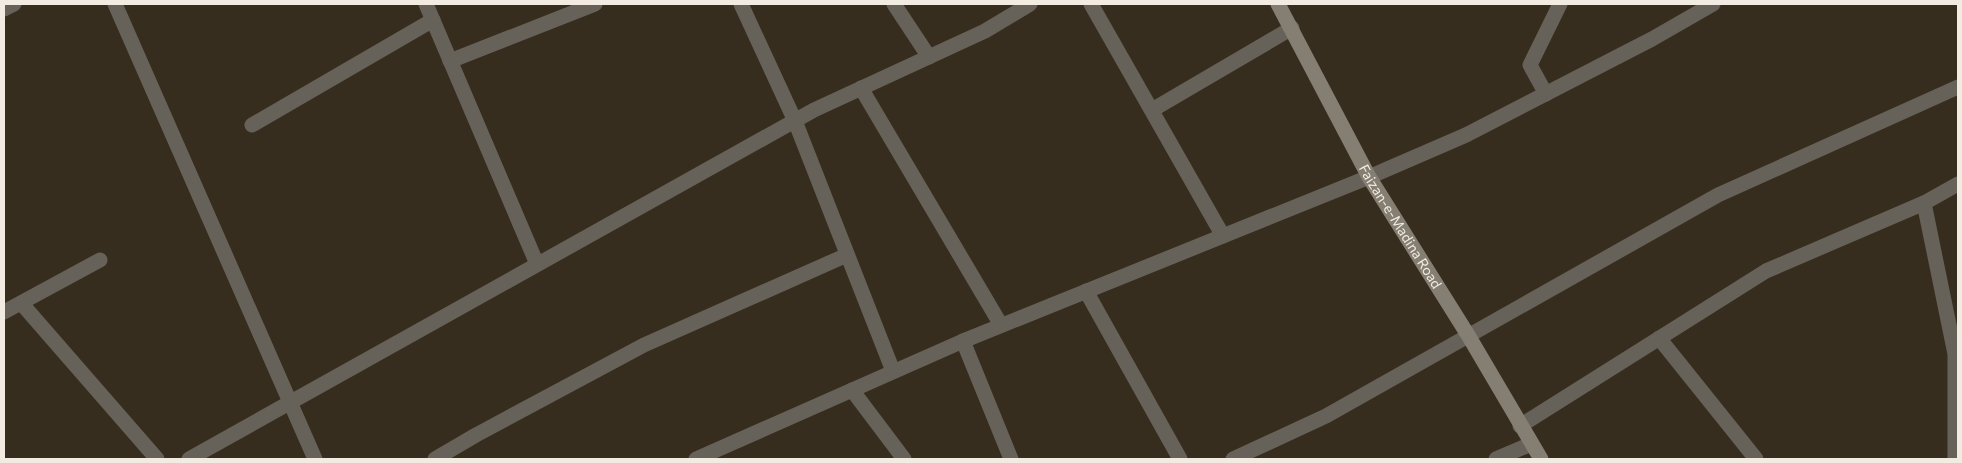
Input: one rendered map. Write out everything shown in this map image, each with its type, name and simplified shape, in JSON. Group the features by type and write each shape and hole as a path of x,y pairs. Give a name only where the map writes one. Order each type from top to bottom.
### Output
{"street":[{"path":"4,9 14,4"},
{"path":"115,4 314,459"},
{"path":"426,4 537,264"},
{"path":"450,61 595,4"},
{"path":"741,4 795,121 893,372"},
{"path":"894,4 929,57"},
{"path":"189,459 795,121 861,88 985,31 1030,4"},
{"path":"1091,4 1223,236"},
{"name":"Faizan-e-Madina Road","path":"1278,4 1370,177 1468,335 1541,459"},
{"path":"1546,94 1530,65 1560,4"},
{"path":"696,459 713,456 852,390 1001,325 1370,177 1466,135 1652,39 1713,4"},
{"path":"252,124 433,20"},
{"path":"1152,110 1292,28"},
{"path":"1233,459 1326,416 1718,195 1958,87"},
{"path":"861,88 1001,325"},
{"path":"1520,426 1766,270 1924,203 1958,184"},
{"path":"1924,203 1955,354 1955,459"},
{"path":"435,459 644,345 847,255"},
{"path":"4,312 22,304 100,260"},
{"path":"1086,291 1180,459"},
{"path":"22,304 157,459"},
{"path":"1659,338 1756,459"},
{"path":"963,341 1011,459"},
{"path":"852,390 904,459"},
{"path":"1496,459 1531,444"}]}
